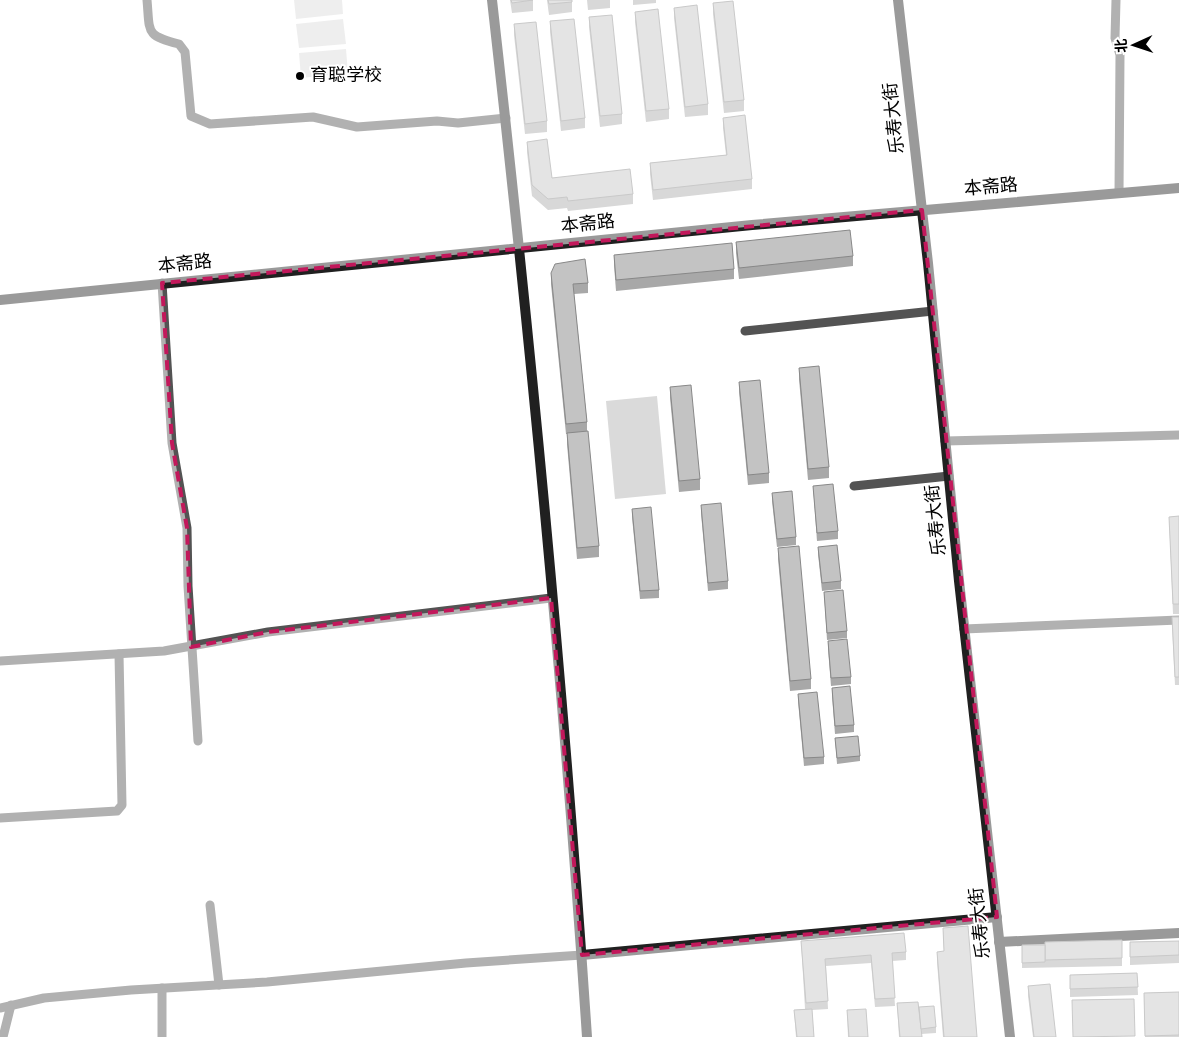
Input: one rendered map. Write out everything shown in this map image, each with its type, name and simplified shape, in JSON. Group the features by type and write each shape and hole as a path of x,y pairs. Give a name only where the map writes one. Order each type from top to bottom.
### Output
{"street":[{"path":"147,0 150,28 153,35 157,38 179,44 185,52 191,116 210,124 313,117 357,127 437,121 458,123 506,118"},
{"path":"492,0 521,248 582,955 587,1037"},
{"name":"乐寿大街","path":"898,0 933,311 964,630 1010,1037"},
{"path":"1116,0 1115,38 1120,55 1119,193"},
{"name":"本斋路","path":"0,300 521,248 1179,188"},
{"path":"162,283 172,443 187,528 191,647 198,741"},
{"path":"745,331 933,311"},
{"path":"945,441 1179,435"},
{"path":"854,486 949,476"},
{"path":"0,661 119,654 191,647 268,632 551,598"},
{"path":"964,630 1179,620"},
{"path":"0,818 117,811 122,805 119,654"},
{"path":"210,905 219,985"},
{"path":"0,1008 44,998 582,955 997,918"},
{"path":"999,942 1179,933"},
{"path":"162,988 162,1037"},
{"path":"3,1037 11,1005"}],"highlighted area":[{"path":"922,210 997,917 582,955 551,598 268,632 191,647 187,528 172,443 162,283"}],"shaded area":[{"path":"294,0 342,0 343,14 296,19"},
{"path":"343,19 346,44 299,48 296,24"},
{"path":"346,49 348,73 301,78 299,53"},
{"path":"657,396 666,494 615,499 606,401"}],"building":[{"path":"511,0 533,0 512,3"},
{"path":"548,0 572,0 572,2 549,4"},
{"path":"733,1 744,100 724,102 713,3"},
{"path":"697,5 708,104 685,107 674,8"},
{"path":"658,9 669,109 646,111 635,12"},
{"path":"612,15 622,114 600,116 589,17"},
{"path":"574,19 585,118 561,121 550,21"},
{"path":"536,22 547,121 525,124 514,24"},
{"path":"745,115 752,179 653,190 650,163 727,155 723,118"},
{"path":"547,139 552,178 630,169 633,194 568,201 567,197 548,199 532,185 527,142"},
{"path":"850,230 853,256 739,268 736,242"},
{"path":"732,243 734,269 616,280 614,255"},
{"path":"585,259 588,283 573,284 587,422 566,424 551,273 555,264"},
{"path":"819,366 829,467 808,469 799,368"},
{"path":"760,380 769,473 748,475 739,382"},
{"path":"691,385 700,479 679,481 670,387"},
{"path":"588,431 599,546 577,548 567,433"},
{"path":"833,484 838,531 817,533 813,486"},
{"path":"792,491 796,537 777,539 772,493"},
{"path":"721,503 728,581 708,583 701,505"},
{"path":"651,507 659,590 640,591 632,509"},
{"path":"1179,516 1179,604 1173,604 1169,517"},
{"path":"837,545 841,581 822,583 818,547"},
{"path":"799,546 811,679 790,681 778,548"},
{"path":"843,590 847,631 827,633 824,592"},
{"path":"1172,617 1179,617 1179,677 1175,677"},
{"path":"847,639 851,677 831,678 828,641"},
{"path":"850,686 854,725 835,726 832,688"},
{"path":"817,692 824,757 804,758 798,694"},
{"path":"858,736 860,756 837,758 835,738"},
{"path":"968,926 977,1037 944,1037 937,952 944,951 943,928"},
{"path":"904,933 906,952 892,953 895,998 875,999 871,955 825,959 828,1001 806,1003 801,941"},
{"path":"1122,940 1122,958 1045,960 1045,942"},
{"path":"1179,941 1179,955 1130,957 1130,942"},
{"path":"1022,945 1045,945 1045,962 1022,963"},
{"path":"1137,973 1138,987 1070,989 1070,975"},
{"path":"1050,984 1056,1037 1034,1037 1028,986"},
{"path":"1179,992 1179,1035 1145,1036 1144,993"},
{"path":"1134,999 1135,1036 1073,1037 1072,1000"},
{"path":"918,1002 922,1037 900,1037 897,1003"},
{"path":"934,1006 936,1027 921,1029 919,1007"},
{"path":"812,1009 814,1037 797,1037 794,1010"},
{"path":"866,1009 868,1037 849,1037 847,1010"}],"place":[{"name":"育聪学校","path":"300,76"}]}
